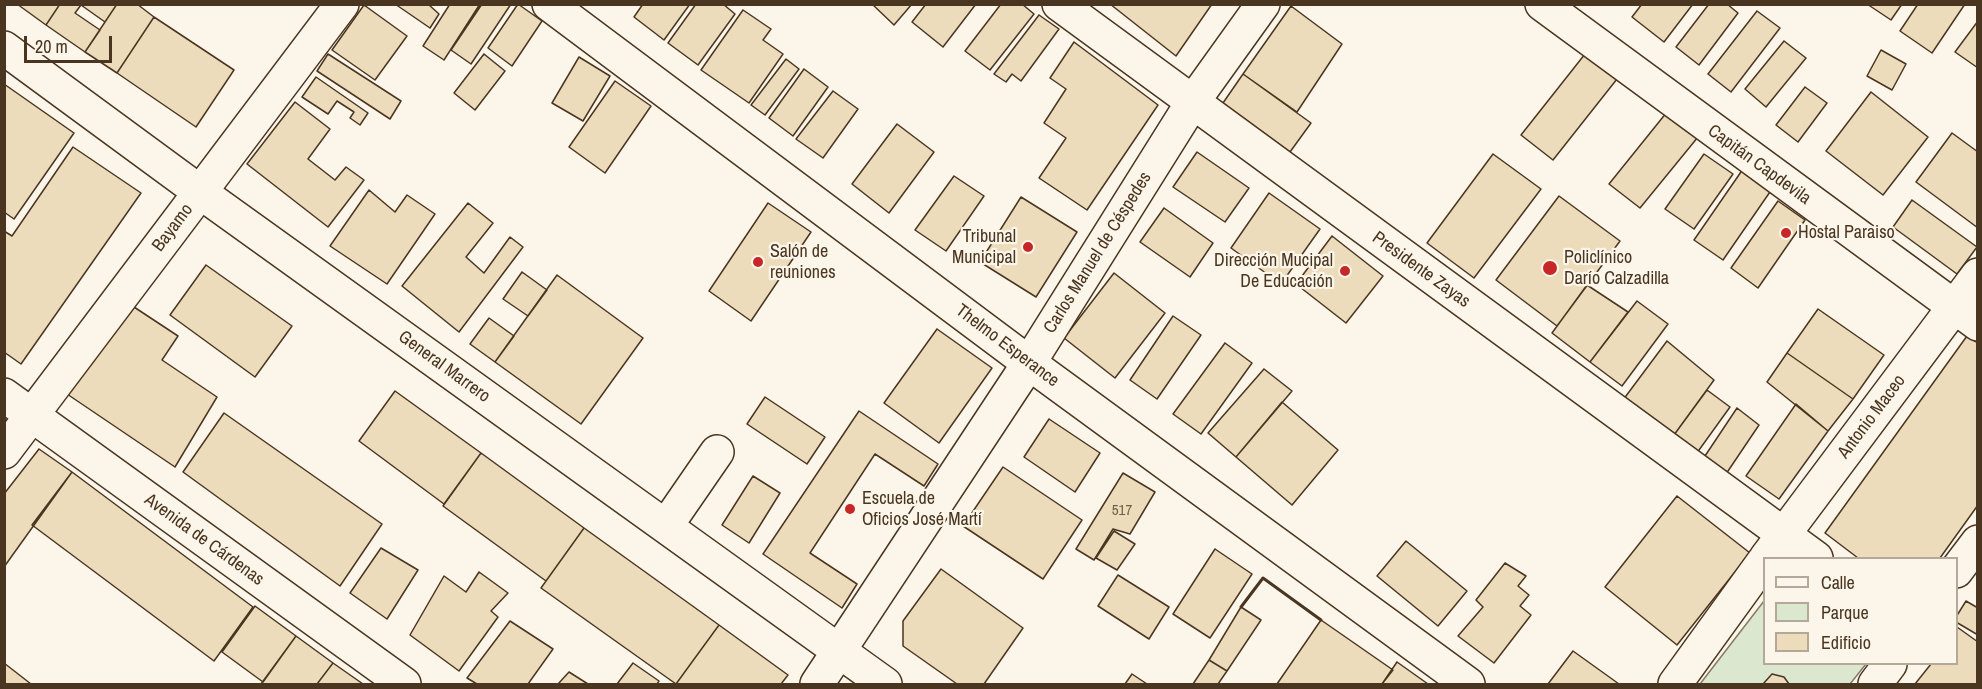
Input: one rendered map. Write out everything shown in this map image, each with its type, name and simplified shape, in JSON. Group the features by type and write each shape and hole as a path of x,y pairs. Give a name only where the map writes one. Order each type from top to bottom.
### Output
{"street":[{"name":"Bayamo","path":"4,452 342,4"},
{"name":"Thelmo Esperance","path":"549,4 1029,363 1468,684"},
{"name":"Presidente Zayas","path":"1059,4 1192,103 1772,551 1810,557"},
{"name":"Carlos Manuel de Céspedes","path":"817,684 1029,363 1192,103 1263,4"},
{"name":"Capitán Capdevila","path":"1542,4 1966,316"},
{"name":"General Marrero","path":"4,48 200,192 885,684"},
{"name":"Antonio Maceo","path":"1772,551 1966,316 1977,275"},
{"name":"Avenida de Cárdenas","path":"4,395 404,684"},
{"path":"666,526 717,452"},
{"path":"1958,568 1977,542"},
{"name":"Antonio Maceo","path":"1675,684 1763,563"},
{"path":"1875,684 1889,665"}],"green space":[{"path":"1763,602 1763,665 1865,665 1850,684 1700,684"}],"building":[{"path":"17,4 60,4 46,25"},
{"path":"60,4 117,4 105,22 81,5 75,13 100,30 85,52 46,25"},
{"path":"117,4 137,4 154,17 117,73 85,52"},
{"path":"395,4 428,4 439,14 430,28"},
{"path":"450,4 480,4 444,60 423,46"},
{"path":"482,4 511,4 471,64 451,50"},
{"path":"518,4 542,21 512,66 488,48"},
{"path":"643,4 690,4 664,40 634,17"},
{"path":"696,4 723,4 735,14 698,65 668,43"},
{"path":"872,4 912,4 894,25"},
{"path":"926,4 976,4 943,47 912,22"},
{"path":"1001,4 1022,4 1034,14 990,70 965,51"},
{"path":"1110,4 1212,4 1176,56"},
{"path":"1642,4 1693,4 1664,42 1632,17"},
{"path":"1709,4 1727,4 1738,13 1699,65 1676,47"},
{"path":"1867,4 1902,4 1891,20"},
{"path":"1918,4 1965,4 1932,53 1900,31"},
{"path":"364,5 407,36 375,80 332,50"},
{"path":"1291,6 1342,44 1297,112 1243,74"},
{"path":"743,10 771,29 763,40 783,54 749,103 701,70"},
{"path":"1757,11 1780,28 1731,92 1708,74"},
{"path":"1039,15 1059,29 1021,81 1012,74 1006,82 994,74"},
{"path":"154,17 234,70 196,127 117,73"},
{"path":"1978,21 1978,68 1955,52"},
{"path":"1784,41 1806,58 1766,107 1745,89"},
{"path":"1074,42 1158,105 1087,210 1039,178 1066,138 1044,123 1066,89 1050,78"},
{"path":"1881,50 1906,64 1892,90 1867,76"},
{"path":"328,54 401,101 390,119 317,71"},
{"path":"484,54 505,71 475,110 454,93"},
{"path":"1585,54 1617,79 1553,160 1521,135"},
{"path":"579,57 610,76 583,121 552,103"},
{"path":"786,59 799,69 765,115 751,105"},
{"path":"804,69 828,87 793,136 769,118"},
{"path":"1243,74 1311,123 1290,152 1223,103"},
{"path":"316,77 368,113 360,125 350,118 354,112 337,101 328,114 302,97"},
{"path":"615,81 651,106 605,173 569,147"},
{"path":"4,84 74,133 14,219 4,212"},
{"path":"1805,87 1827,103 1798,142 1776,125"},
{"path":"833,91 858,109 823,158 796,139"},
{"path":"1871,92 1928,137 1883,195 1826,151"},
{"path":"295,102 330,129 308,159 335,180 346,167 364,180 328,227 247,164"},
{"path":"1667,112 1698,137 1640,208 1609,184"},
{"path":"897,124 934,152 889,213 852,184"},
{"path":"1952,133 1978,152 1978,228 1916,182"},
{"path":"73,147 141,193 21,364 4,352 4,231 12,236"},
{"path":"1197,152 1249,188 1225,222 1173,187"},
{"path":"1493,154 1541,189 1474,278 1427,243"},
{"path":"1704,154 1733,174 1694,229 1665,209"},
{"path":"1743,169 1772,189 1723,260 1694,240"},
{"path":"954,176 984,196 946,251 915,230"},
{"path":"369,190 395,212 407,195 435,214 387,284 330,246"},
{"path":"1269,193 1320,229 1281,284 1231,248"},
{"path":"1559,196 1620,241 1557,326 1496,280"},
{"name":"Tribunal Municipal","path":"1021,197 1077,232 1036,297 980,262"},
{"path":"1912,200 1977,247 1957,274 1893,227"},
{"path":"1778,201 1805,220 1758,288 1731,268"},
{"path":"468,203 493,223 466,257 484,273 510,237 523,247 459,332 402,286"},
{"path":"768,203 811,232 751,321 709,291"},
{"path":"1164,208 1213,243 1190,277 1140,242"},
{"path":"1332,236 1383,276 1346,323 1296,284"},
{"path":"206,265 292,326 255,377 170,315"},
{"path":"522,272 547,290 528,316 503,299"},
{"path":"1114,273 1165,313 1115,378 1064,338"},
{"path":"557,275 643,338 581,424 495,362"},
{"path":"1587,285 1628,312 1590,362 1552,333"},
{"path":"1637,301 1668,324 1622,386 1590,362"},
{"path":"134,307 178,336 162,360 217,397 175,467 67,394"},
{"path":"1818,309 1884,355 1853,399 1787,353"},
{"path":"1173,316 1201,335 1157,399 1130,380"},
{"path":"489,318 514,336 495,362 470,344"},
{"path":"937,329 992,368 939,443 884,403"},
{"path":"1967,336 1978,343 1978,505 1941,557 1857,557 1825,533"},
{"path":"1667,341 1714,380 1671,439 1623,400"},
{"path":"1225,343 1252,363 1201,434 1173,414"},
{"path":"1787,353 1853,399 1828,431 1767,382"},
{"path":"1264,369 1292,391 1236,457 1208,433"},
{"path":"1707,390 1730,407 1694,457 1671,439"},
{"path":"395,391 481,453 444,504 359,441"},
{"path":"765,397 825,437 807,464 747,424"},
{"path":"1282,402 1338,450 1292,505 1236,457"},
{"path":"1796,404 1828,431 1779,499 1746,476"},
{"path":"1737,408 1759,425 1726,474 1703,459"},
{"path":"859,411 938,464 924,486 875,454 810,553 857,584 842,608 763,554"},
{"path":"224,413 382,524 340,586 183,472"},
{"path":"1049,419 1100,453 1075,492 1024,457"},
{"path":"39,449 72,472 4,567 4,494"},
{"path":"481,453 584,528 546,581 443,506"},
{"path":"1003,467 1082,520 1043,579 963,526"},
{"path":"72,472 253,607 214,661 32,525"},
{"path":"1123,473 1155,492 1130,534 1113,529 1094,560 1076,549"},
{"path":"753,476 780,493 749,543 722,525"},
{"path":"1677,496 1750,553 1677,645 1605,587"},
{"path":"584,528 719,625 676,684 541,588"},
{"path":"1114,531 1135,544 1117,570 1096,558"},
{"path":"1406,541 1467,591 1438,626 1377,576"},
{"path":"381,548 418,570 387,619 350,593"},
{"path":"1215,549 1252,574 1210,638 1173,614"},
{"path":"1505,563 1526,576 1518,586 1529,595 1520,606 1531,615 1494,663 1458,636 1483,607 1476,600"},
{"path":"941,569 1023,628 984,684 957,684 903,646 903,621"},
{"path":"479,572 508,593 491,611 498,617 459,671 410,635 444,576 466,592"},
{"path":"1118,575 1169,607 1149,639 1098,606"},
{"path":"1966,601 1978,608 1978,635 1958,623 1958,614"},
{"path":"255,606 296,636 263,682 222,652"},
{"path":"1241,607 1261,620 1227,671 1209,660"},
{"path":"1321,620 1393,670 1382,684 1277,684"},
{"path":"510,621 553,649 528,684 477,684 467,678"},
{"path":"719,625 788,675 781,684 676,684"},
{"path":"1958,628 1978,642 1978,684 1915,684 1930,665 1958,665"},
{"path":"296,636 333,663 317,684 261,684"},
{"path":"1573,651 1619,684 1548,684"},
{"path":"1209,660 1227,671 1218,684 1193,684"},
{"path":"1397,662 1428,684 1382,684"},
{"path":"4,663 31,684 4,684"},
{"path":"333,663 363,684 317,684"},
{"path":"633,663 659,681 657,684 617,684"},
{"path":"569,672 588,684 558,684"},
{"path":"1132,674 1147,684 1125,684"},
{"path":"1772,674 1784,677 1789,684 1763,684"}],"wall":[{"path":"1241,607 1263,578 1321,620"}],"place":[{"name":"Hostal Paraiso","path":"1786,233"},
{"name":"Tribunal Municipal","path":"1028,247"},
{"name":"Salón de reuniones","path":"758,262"},
{"name":"Policlínico Darío Calzadilla","path":"1550,268"},
{"name":"Dirección Mucipal De Educación","path":"1345,271"},
{"name":"Escuela de Oficios José Martí","path":"850,509"}]}
